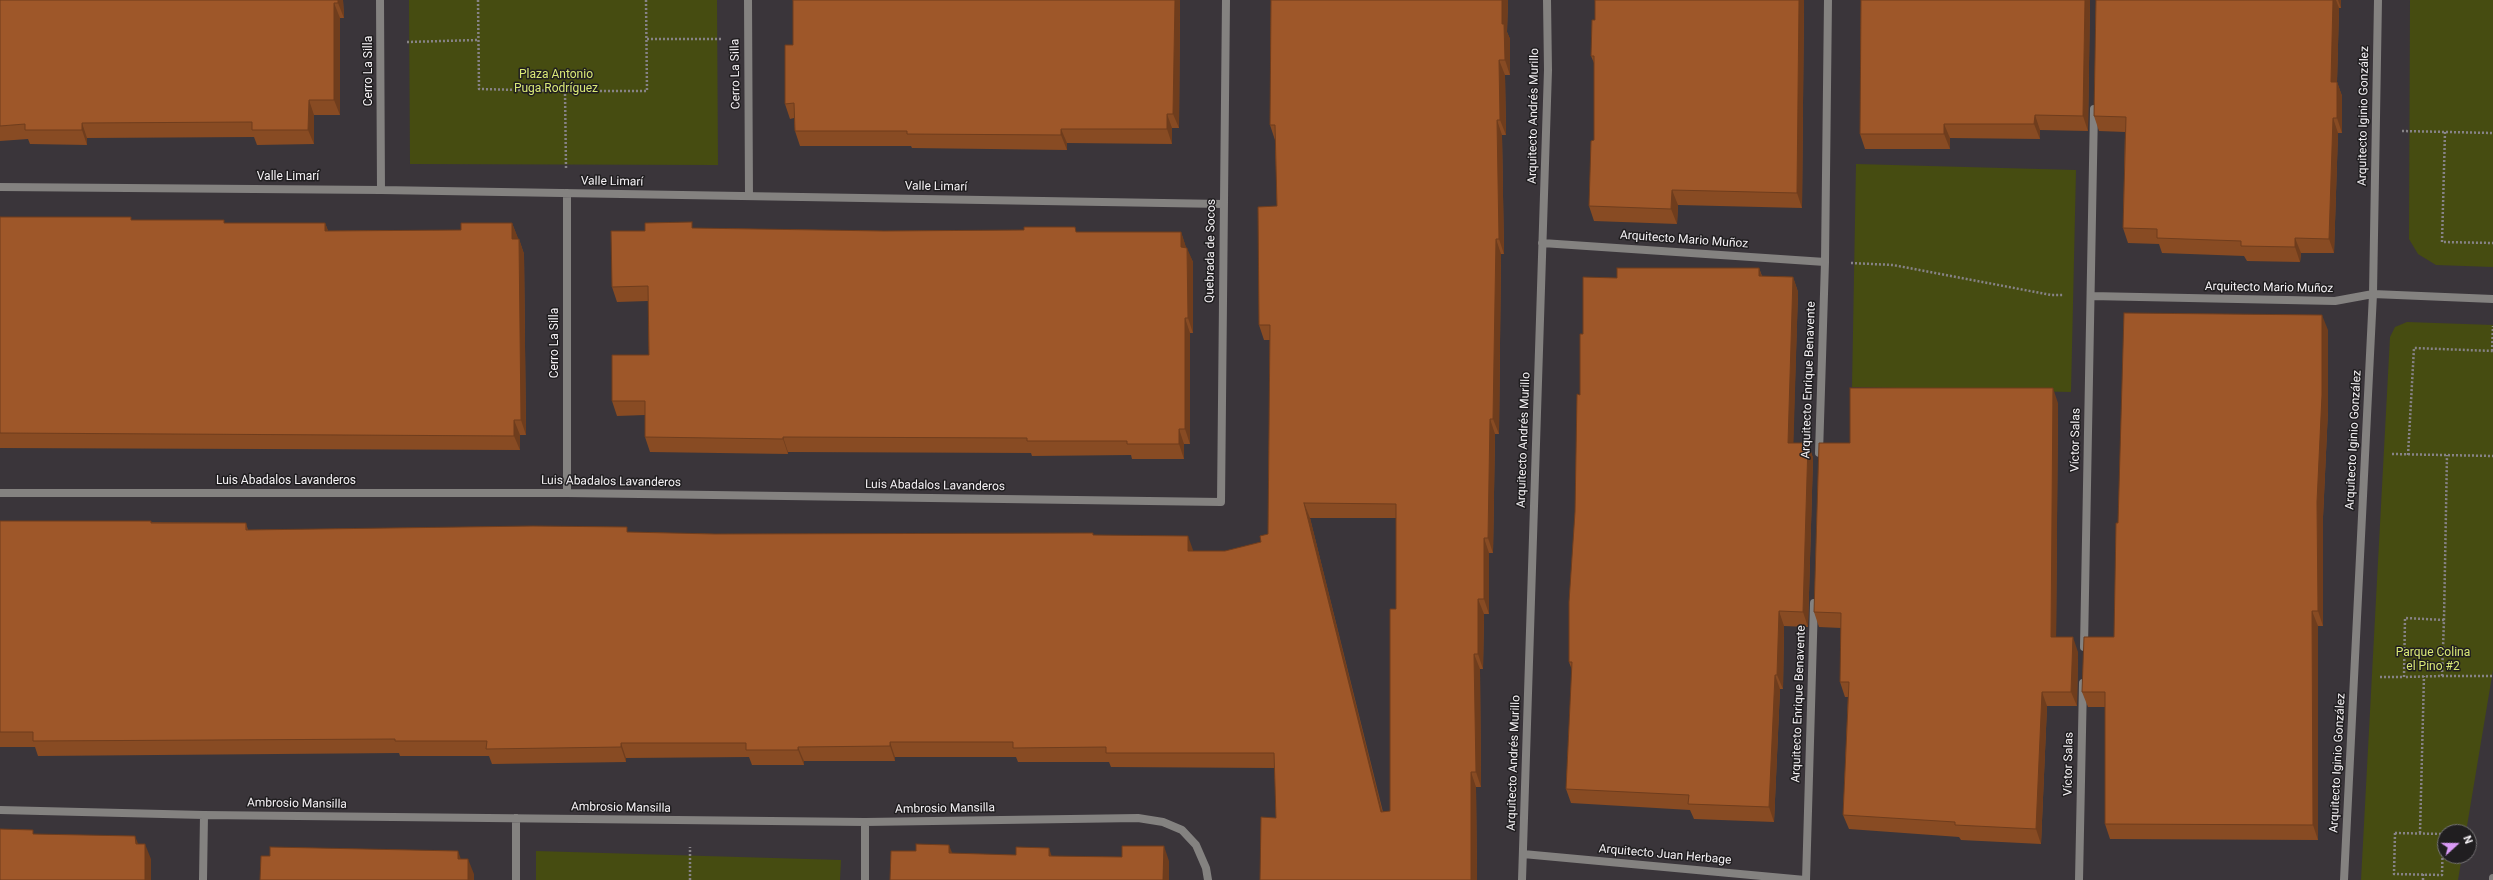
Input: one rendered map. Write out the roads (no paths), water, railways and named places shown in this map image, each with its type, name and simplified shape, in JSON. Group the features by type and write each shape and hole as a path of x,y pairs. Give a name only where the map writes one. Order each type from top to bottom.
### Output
{"street":[{"name":"Cerro La Silla","path":"380,0 381,190"},
{"name":"Cerro La Silla","path":"748,0 749,196"},
{"name":"Quebrada de Socos","path":"1221,502 1226,0"},
{"name":"Arquitecto Andrés Murillo","path":"1522,880 1548,70 1547,0"},
{"name":"Arquitecto Enrique Benavente","path":"1819,460 1825,262 1828,0"},
{"name":"Arquitecto Iginio González","path":"2344,880 2373,294 2378,0"},
{"name":"Víctor Salas","path":"2084,656 2095,101"},
{"name":"Valle Limarí","path":"0,187 381,190 1223,204"},
{"name":"Cerro La Silla","path":"566,193 568,493"},
{"name":"Arquitecto Mario Muñoz","path":"1542,243 1825,262"},
{"name":"Arquitecto Mario Muñoz","path":"2091,296 2335,301 2373,294 2493,299"},
{"name":"Luis Abadalos Lavanderos","path":"0,493 568,493 1221,502"},
{"name":"Arquitecto Enrique Benavente","path":"1805,880 1815,595"},
{"name":"Víctor Salas","path":"2079,880 2083,672"},
{"name":"Ambrosio Mansilla","path":"0,810 204,815 690,821 865,822 1138,818 1163,822 1182,830 1196,846 1206,868 1208,880"},
{"path":"203,880 204,815"},
{"path":"516,818 516,880"},
{"path":"865,822 865,880"},
{"name":"Arquitecto Juan Herbage","path":"1523,854 1805,880"}],"park label":[{"name":"Plaza Antonio Puga Rodríguez","path":"556,82"},
{"name":"Parque Colina el Pino #2","path":"2433,660"}]}
